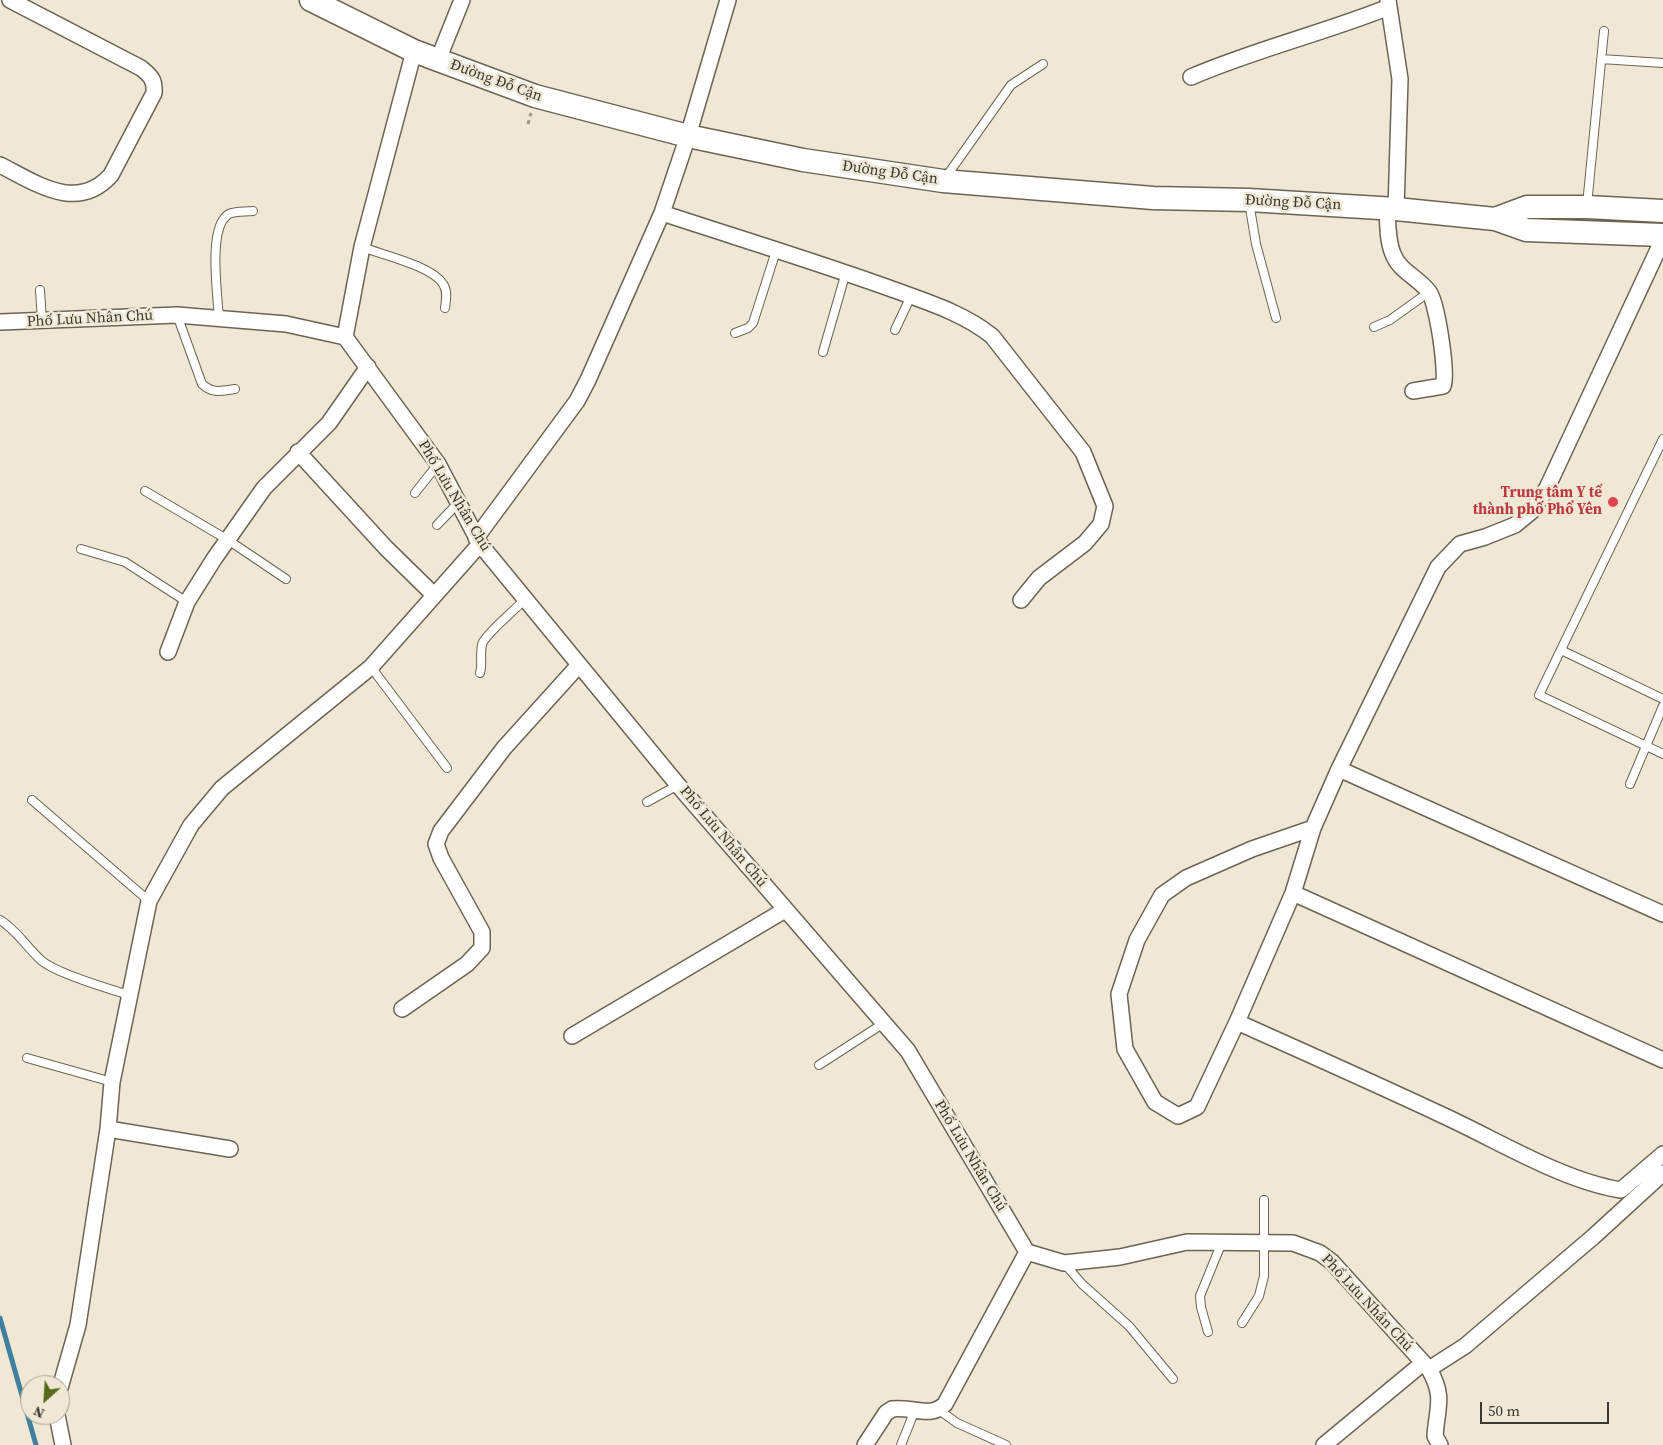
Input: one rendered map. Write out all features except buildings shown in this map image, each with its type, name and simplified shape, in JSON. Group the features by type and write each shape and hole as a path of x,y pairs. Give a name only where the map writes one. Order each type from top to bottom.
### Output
{"main road":[{"name":"Đường Đỗ Cận","path":"311,0 414,51 535,96 688,136 802,160 943,181 1153,198 1249,200 1391,208 1495,219 1526,230 1663,235"},
{"name":"Đường Đỗ Cận","path":"1495,219 1527,207 1663,210"}],"street":[{"path":"0,165 63,194 89,191 101,186 111,176 154,93 154,84 150,76 141,68 10,0"},
{"path":"438,60 462,0"},
{"path":"64,1375 78,1325 108,1129 112,1082 149,901 191,825 212,799 222,788 371,667 478,541 577,401 662,213 688,136 728,0"},
{"path":"1191,77 1239,56 1336,28 1389,3 1400,79 1391,208 1392,253 1400,267 1430,292 1435,302 1445,380 1442,386 1413,392"},
{"path":"345,337 362,247 414,51"},
{"path":"662,213 846,272 974,321 992,336 1083,452 1104,506 1101,524 1085,543 1039,578 1021,600"},
{"path":"1313,828 1252,849 1186,878 1162,895 1137,940 1119,994 1125,1049 1155,1102 1178,1116 1197,1107 1237,1022 1293,892 1313,828 1339,769 1438,567 1460,544 1485,537 1515,525 1532,511 1547,488 1663,239"},
{"name":"Phố Lưu Nhân Chú","path":"0,322 42,322 177,315 219,320 286,324 345,337 438,464 478,541 678,785 908,1051 1028,1252 1064,1263 1120,1257 1176,1243 1293,1243 1308,1247 1326,1257 1426,1366 1438,1385 1440,1398 1434,1436 1440,1445"},
{"path":"168,652 187,602 264,488 298,452 330,423 368,367"},
{"path":"298,452 386,548 434,595"},
{"path":"402,1009 467,964 482,948 482,932 441,858 436,844 441,831 504,748 579,665"},
{"path":"1339,769 1663,914"},
{"path":"1293,892 1663,1060"},
{"path":"572,1036 785,910"},
{"path":"1237,1022 1442,1115 1551,1167 1608,1188 1621,1190 1663,1154"},
{"path":"108,1129 230,1149"},
{"path":"1324,1445 1426,1366 1465,1346 1593,1237 1663,1173"},
{"path":"865,1445 886,1413 892,1409 931,1412 939,1410 996,1312 1028,1252"},
{"path":"59,1425 63,1445"}],"lane":[{"path":"1587,207 1604,31"},
{"path":"1602,59 1663,63"},
{"path":"943,181 1011,86 1043,64"},
{"path":"1249,200 1256,244 1276,318"},
{"path":"219,320 216,244 218,231 223,219 230,213 253,211"},
{"path":"362,247 433,273 444,285 446,295 445,308"},
{"path":"735,333 748,328 753,323 776,251"},
{"path":"823,352 846,272"},
{"path":"40,290 42,322"},
{"path":"1374,327 1390,320 1430,292"},
{"path":"895,330 910,296"},
{"path":"177,315 202,384 210,391 217,392 235,389"},
{"path":"1663,439 1539,695 1663,754"},
{"path":"415,492 438,464"},
{"path":"145,491 228,540 286,579"},
{"path":"437,525 458,503"},
{"path":"81,549 125,562 187,602"},
{"path":"480,673 483,662 481,652 483,642 525,599"},
{"path":"1561,650 1663,699"},
{"path":"371,667 447,768"},
{"path":"1630,784 1663,706"},
{"path":"647,802 678,785"},
{"path":"32,800 149,901"},
{"path":"0,920 26,943 43,962 92,983 129,995"},
{"path":"819,1065 884,1023"},
{"path":"27,1058 112,1082"},
{"path":"1242,1323 1259,1296 1264,1276 1264,1200"},
{"path":"1208,1332 1200,1307 1200,1296 1222,1242"},
{"path":"1064,1263 1082,1284 1129,1326 1173,1379"},
{"path":"901,1445 915,1410"},
{"path":"939,1410 958,1423 1006,1445"}],"waterway":[{"path":"0,1318 36,1445"}],"place":[{"name":"Trung tâm Y tế thành phố Phổ Yên","path":"1613,502"}]}
